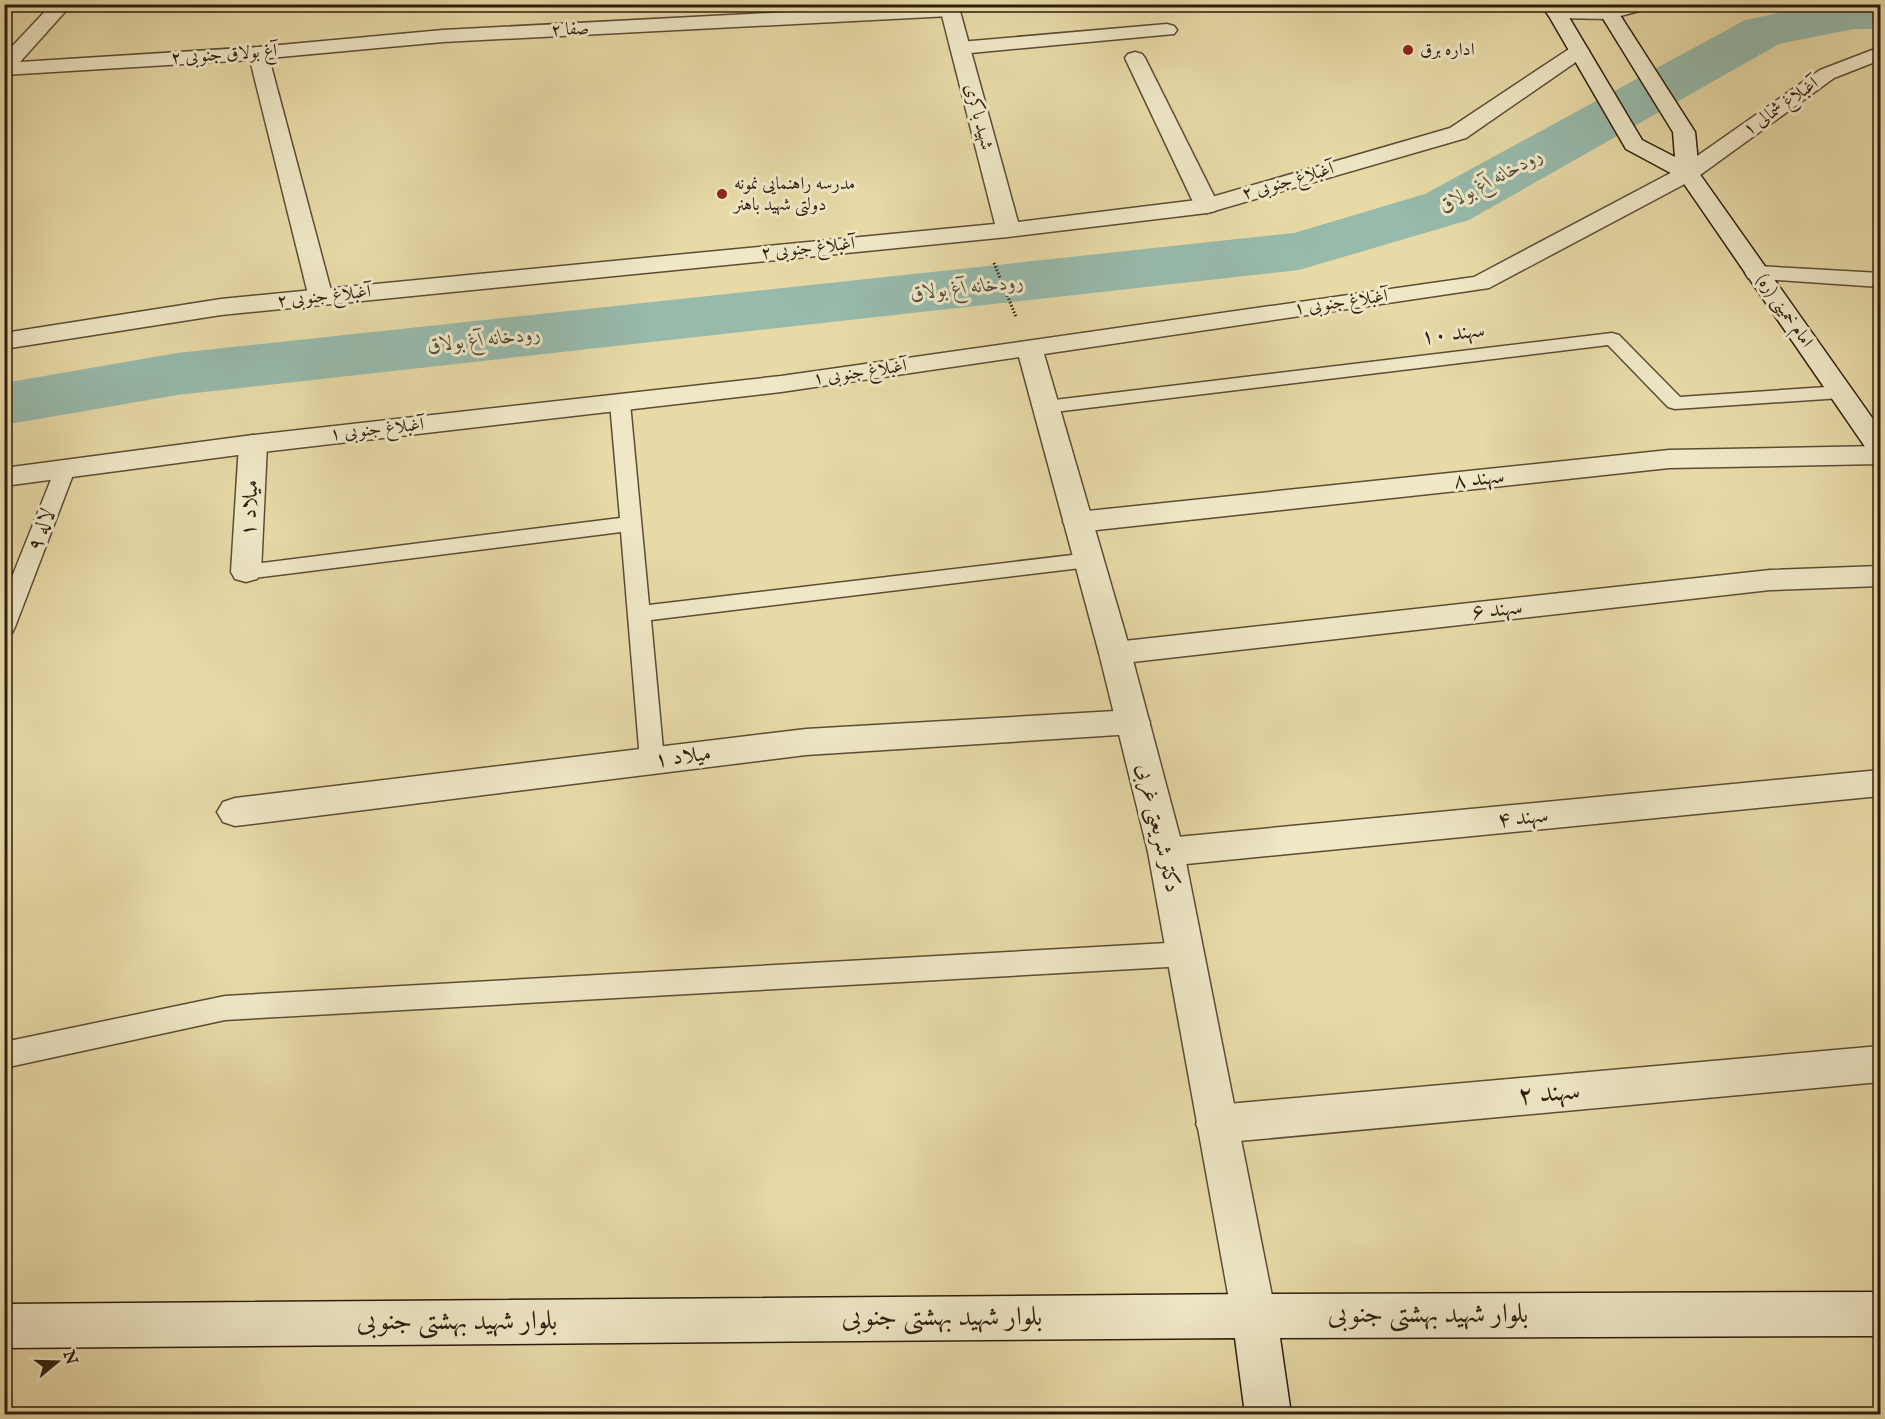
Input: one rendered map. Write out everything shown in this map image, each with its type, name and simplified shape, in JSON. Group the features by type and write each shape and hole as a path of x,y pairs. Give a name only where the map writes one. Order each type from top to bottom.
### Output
{"street":[{"path":"4,68 63,4"},
{"path":"1554,8 1606,9 1644,4"},
{"name":"صفا ۲","path":"443,36 949,7"},
{"name":"شهید باکری","path":"949,7 1008,230"},
{"path":"1554,8 1634,144 1688,173"},
{"path":"1606,9 1684,132 1688,173"},
{"path":"960,48 1167,30"},
{"name":"آغ بولاق جنوبی ۲","path":"4,68 258,53 443,36"},
{"path":"258,53 321,298"},
{"name":"آغبلاغ شمالی ۱","path":"1688,173 1827,74 1881,53"},
{"name":"آغبلاغ جنوبی ۲","path":"4,341 221,308 1008,230 1207,206 1458,133 1582,56"},
{"path":"1135,58 1207,206"},
{"name":"امام خمینی (ره)","path":"1688,173 1881,448"},
{"name":"آغبلاغ جنوبی ۱","path":"4,477 253,444 781,384 1480,283 1688,173"},
{"path":"1757,273 1881,280"},
{"name":"دکتر شریعتی غربی","path":"1029,348 1115,653 1166,852 1254,1316 1268,1414"},
{"name":"میلاد ۱","path":"246,572 253,444"},
{"name":"سهند ۸","path":"1078,522 1669,459 1881,455"},
{"name":"سهند ۶","path":"1115,653 1770,580 1881,576"},
{"name":"میلاد ۱","path":"235,812 806,742 1133,722"},
{"name":"سهند ۴","path":"1166,852 1881,783"},
{"name":"سهند ۲","path":"1217,1124 1881,1064"},
{"name":"بلوار شهید بهشتی جنوبی","path":"4,1326 1254,1316 1881,1314"}],"lane":[{"name":"سهند ۱۰","path":"1046,406 1612,339 1675,403 1841,392"},
{"path":"620,403 652,760"},
{"name":"لاله ۹","path":"4,627 12,586 66,467"},
{"path":"246,572 631,524"},
{"path":"640,614 1089,560"},
{"path":"4,1055 225,1008 1185,954"}],"path":[{"path":"981,232 1029,348"}],"waterway":[{"name":"رودخانه آغ بولاق","path":"4,404 177,374 1299,251 1447,207 1763,31 1854,14 1880,14"}],"place":[{"name":"اداره برق","path":"1408,50"},
{"name":"مدرسه راهنمایی نمونه دولتی شهید باهنر","path":"722,194"}]}
